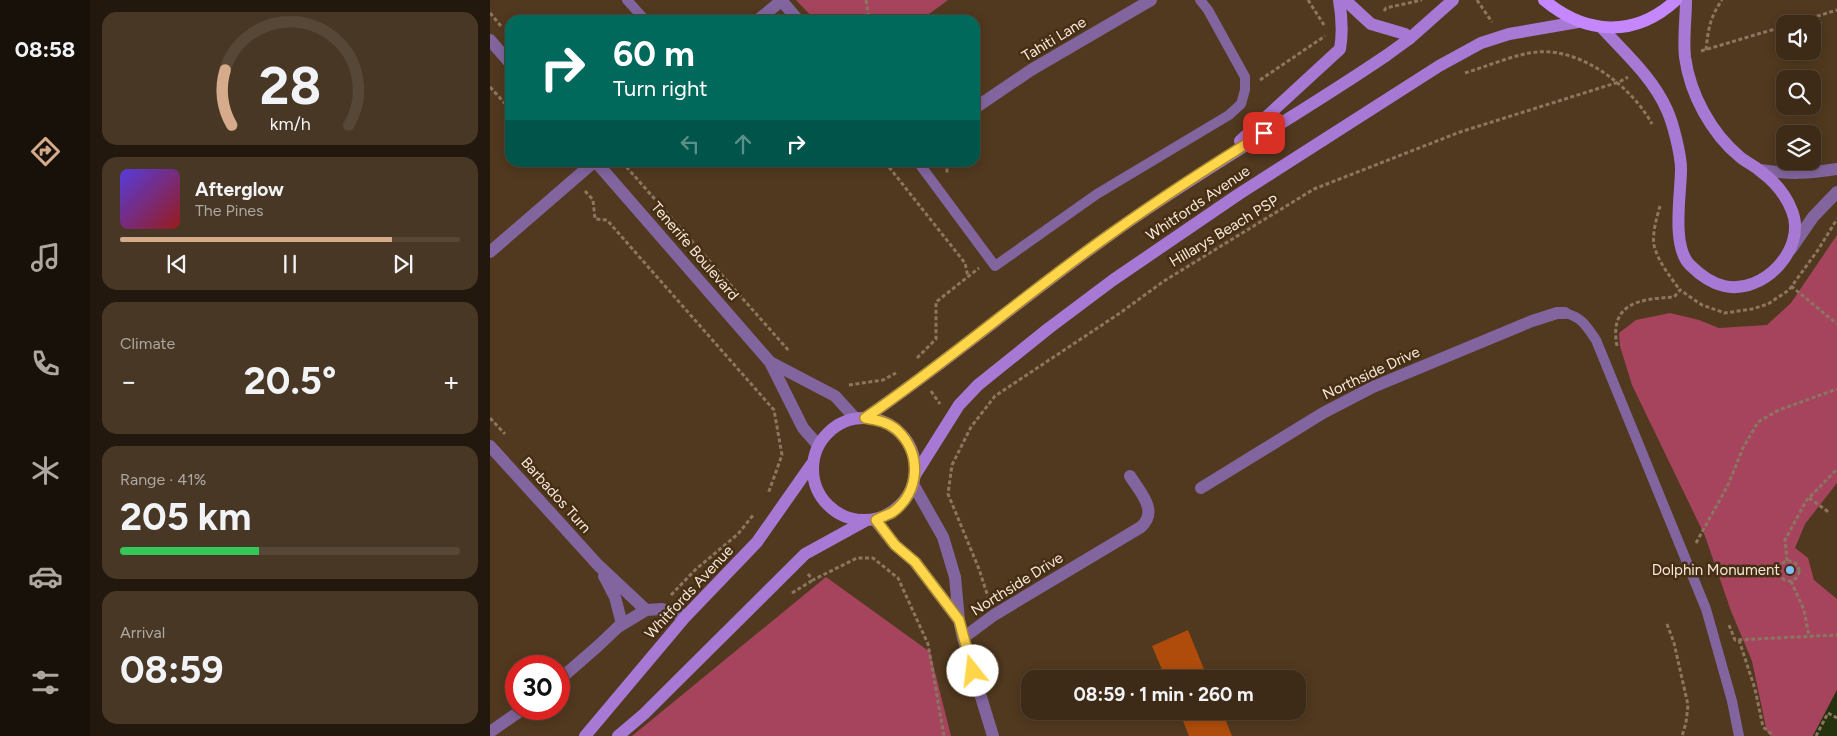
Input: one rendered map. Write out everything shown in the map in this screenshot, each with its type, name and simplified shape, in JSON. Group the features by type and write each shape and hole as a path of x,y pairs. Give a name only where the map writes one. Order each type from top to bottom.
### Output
{"main road":[{"path":"1218,162 1340,49 1342,36 1339,0"},
{"path":"1346,0 1370,24 1405,34 1409,39"},
{"name":"Whitfords Avenue","path":"860,418 921,378 1112,233 1218,162 1356,76 1409,39 1453,0"},
{"path":"1544,0 1558,12 1578,22 1602,28 1634,25 1663,12 1676,0"},
{"path":"1602,28 1641,70 1668,111 1681,167 1678,236 1687,263 1705,278 1725,286 1740,287 1754,283 1782,263 1791,249 1796,233 1796,219 1789,203 1777,188 1760,170 1741,158 1722,140 1706,116 1693,90 1685,55 1686,0"},
{"name":"Whitfords Avenue","path":"914,479 959,406 978,385 1113,280 1239,194 1439,66 1481,43 1509,34 1578,22"},
{"path":"618,736 644,714 805,554 870,520 892,513 905,500 914,479 914,458 908,442 896,430 882,421 860,418 840,424 827,433 818,445 811,465 815,486 823,501 834,512 849,519 870,520"},
{"name":"Whitfords Avenue","path":"585,736 686,616 757,542 811,465"}],"street":[{"path":"764,15 781,0 794,15"},
{"name":"Tahiti Lane","path":"980,105 1032,70 1151,0"},
{"path":"490,40 505,57"},
{"path":"491,250 589,167"},
{"name":"Tenerife Boulevard","path":"599,167 770,362 802,428 818,445"},
{"path":"1760,170 1791,174 1837,169"},
{"path":"1791,249 1813,217 1837,192"},
{"name":"Northside Drive","path":"1201,488 1323,413 1373,387 1532,321 1557,313 1565,313"},
{"name":"Tenerife Boulevard","path":"770,362 835,396 860,418"},
{"name":"Barbados Turn","path":"490,446 598,565 646,610"},
{"name":"Northside Drive","path":"964,638 994,615 1141,527 1147,521 1146,501 1130,476"},
{"name":"Northside Drive","path":"914,479 943,537 955,576 959,620 993,736"},
{"name":"Northside Drive","path":"870,520 915,562 959,620"},
{"name":"Barbados Turn","path":"598,565 615,597 622,624"},
{"path":"570,670 622,624 646,610 662,609 686,616"},
{"path":"490,732 507,720"}],"lane":[{"path":"626,0 640,15"},
{"path":"922,167 995,266 1097,194 1229,115 1242,104 1245,77 1208,10 1200,0"},
{"path":"1565,313 1575,315 1584,321 1596,340 1667,512 1706,609 1732,702 1739,736"}],"path":[{"path":"866,0 868,15"},
{"path":"1308,0 1324,24 1322,38"},
{"path":"1381,14 1386,8 1422,0"},
{"path":"1706,50 1708,28 1713,12 1722,0"},
{"path":"1821,15 1837,10"},
{"path":"1685,55 1776,29"},
{"path":"1508,60 1537,52 1552,52 1581,60 1619,82 1644,109 1653,125"},
{"name":"Hillarys Beach PSP","path":"986,590 948,494 952,466 970,427 995,396 1120,313 1164,281 1314,189 1460,132 1619,82 1641,70"},
{"path":"490,87 505,104"},
{"path":"626,167 795,358"},
{"path":"889,167 965,263 968,277"},
{"path":"574,180 593,200 595,219 607,220 774,410 782,455 769,494 763,500"},
{"path":"1661,203 1656,220 1654,245 1665,269 1680,290"},
{"path":"1791,286 1837,324"},
{"path":"921,378 942,407 970,427"},
{"path":"1696,544 1728,485 1743,448 1758,422 1779,410 1837,389"},
{"path":"1787,561 1785,540 1809,498 1837,469"},
{"path":"1809,498 1830,513"},
{"path":"662,609 670,596 695,570 738,534 758,508"},
{"path":"1791,581 1797,578 1799,569 1796,563 1787,561 1782,564 1780,573 1783,578 1791,581 1804,610 1809,636"},
{"path":"898,578 928,644 944,736"},
{"path":"1728,623 1735,640 1837,635"},
{"path":"1667,624 1674,643 1688,705 1682,736"},
{"path":"1739,640 1755,689 1763,727 1774,736"},
{"path":"1816,736 1828,713 1837,718"}],"shaded area":[{"path":"796,0 948,0 928,15 810,15"},
{"path":"1837,235 1837,483 1805,524 1795,548 1808,558 1814,580 1837,599 1837,690 1813,736 1771,736 1767,732 1752,661 1731,611 1705,536 1632,385 1620,346 1619,333 1636,320 1670,313 1699,320 1719,328 1767,325 1791,303"},
{"path":"826,577 930,652 951,736 632,736"},
{"path":"1837,690 1837,736 1813,736"}],"building":[{"path":"1188,630 1204,670 1162,670 1152,646"},
{"path":"1183,720 1226,720 1232,736 1189,736"}],"place":[{"name":"Dolphin Monument","path":"1790,570"}],"route":[{"path":"973,671 959,620 915,562 895,545 876,520 892,513 905,500 913,484 915,475 914,458 908,442 896,430 882,421 865,418 1112,233 1264,133"}]}
